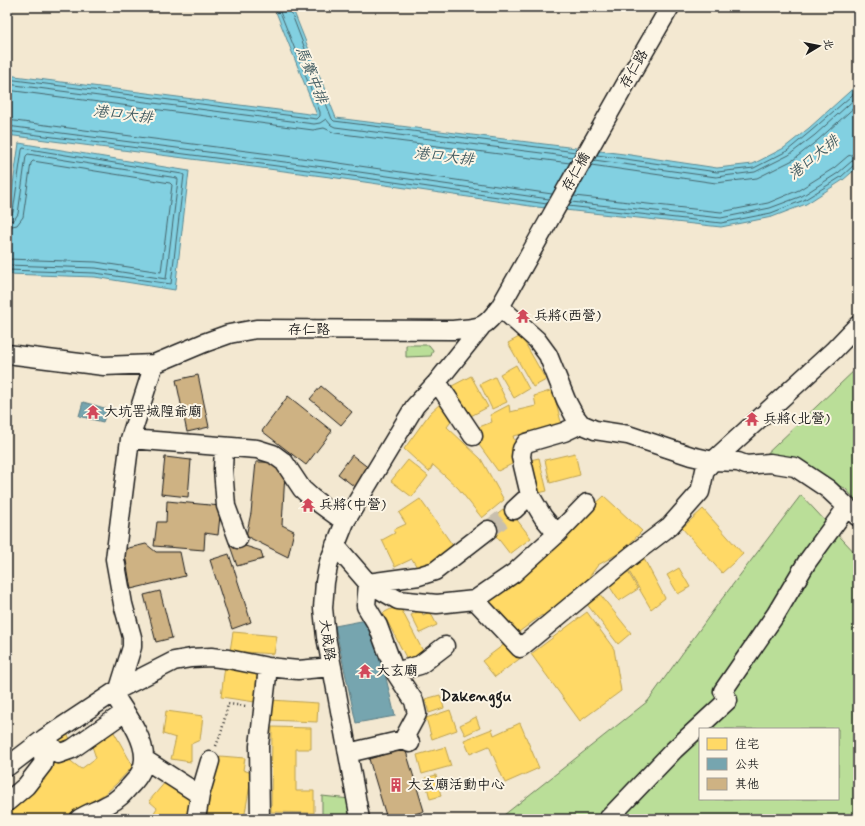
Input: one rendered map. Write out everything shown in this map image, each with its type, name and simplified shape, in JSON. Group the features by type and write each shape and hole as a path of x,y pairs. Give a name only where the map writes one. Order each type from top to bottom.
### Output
{"street":[{"name":"存仁路","path":"599,130 670,7"},
{"name":"存仁橋","path":"500,307 554,213 599,130"},
{"path":"481,327 490,320 500,307 537,340 548,355 566,400 581,424 594,430 628,435 691,456 738,462 746,465 770,463 795,467 828,489 852,512 807,562 776,614 723,692 728,700 674,750 608,819"},
{"path":"475,600 520,648 631,556 670,526 700,492 705,470 713,460 833,351 858,325"},
{"name":"存仁路","path":"7,354 104,366 154,364 229,334 256,329 453,330 481,327"},
{"name":"大成路","path":"7,767 45,738 116,691 174,662 191,658 211,657 268,667 298,670 332,668 326,637 323,608 325,582 329,562 345,522 415,406 437,382 481,327"},
{"path":"79,819 110,804 123,794 137,779 142,769 144,759 139,737 125,712 116,691 132,647 132,637 123,604 115,559 130,439 154,364"},
{"path":"437,382 473,436"},
{"path":"557,534 543,516 530,495 521,457 522,449 526,443 564,432 581,424"},
{"path":"130,439 224,448 257,449 273,454 284,462 302,489 345,522"},
{"path":"224,448 223,469 226,506 238,538"},
{"path":"514,510 530,495"},
{"path":"336,545 368,583 398,600 437,604 475,600 514,573 557,534 587,503"},
{"path":"368,583 420,576 435,571 488,530"},
{"path":"348,753 406,742 417,714 414,701 395,672 378,626 366,606 368,583"},
{"path":"395,672 420,665 445,646"},
{"path":"260,819 259,746 262,709 268,667"},
{"path":"332,668 360,819"},
{"path":"45,738 58,754 72,749 125,712"},
{"path":"7,802 26,786 43,764 45,738"},
{"path":"144,759 200,795"},
{"path":"196,819 200,795 210,761"}],"path":[{"path":"210,761 222,730 228,704 262,709"}],"green space":[{"path":"406,345 429,345 433,350 431,356 406,357"},
{"path":"858,367 858,503 845,488 757,463"},
{"path":"801,495 858,556 858,819 503,819 504,815 648,701 718,604"},
{"path":"322,796 350,799 352,819 322,819"}],"water":[{"path":"274,7 292,7 336,118 624,154 717,168 753,164 784,148 809,128 858,84 858,167 843,180 806,204 772,217 721,227 537,207 330,177 7,135 7,75 317,115"},
{"path":"19,143 189,171 175,290 95,277 7,274 7,226"}],"building: 住宅":[{"path":"521,336 546,380 533,387 508,343"},
{"path":"516,365 529,389 514,398 500,374"},
{"path":"471,376 488,407 467,418 450,387"},
{"path":"495,377 507,402 492,409 480,384"},
{"path":"553,390 562,426 513,436 517,448 518,461 498,471 469,431 492,422 490,415 509,405 510,412 536,406 534,396"},
{"path":"441,403 453,419 447,427 481,459 504,500 482,518 458,488 433,465 429,472 404,449 430,413"},
{"path":"575,453 580,475 550,483 545,460"},
{"path":"539,458 547,491 534,494 526,461"},
{"path":"408,460 428,476 412,497 391,481"},
{"path":"604,496 642,531 620,554 619,553 598,565 581,588 545,620 542,615 512,637 481,601 518,576"},
{"path":"420,499 456,550 420,572 412,559 395,567 382,540 395,533 393,530 406,524 399,513"},
{"path":"507,507 531,538 510,554 486,523"},
{"path":"703,509 743,554 722,573 682,528"},
{"path":"643,557 665,598 651,609 627,568"},
{"path":"679,568 690,587 678,594 667,575"},
{"path":"628,572 638,589 619,601 608,584"},
{"path":"599,593 631,633 618,644 586,603"},
{"path":"399,605 425,655 409,663 383,613"},
{"path":"421,610 423,615 430,612 437,625 420,633 411,615"},
{"path":"587,612 614,649 621,691 580,721 531,654"},
{"path":"233,632 277,636 274,654 230,651"},
{"path":"510,640 522,657 495,677 482,661"},
{"path":"225,666 259,671 255,702 221,697"},
{"path":"440,695 444,708 429,713 425,699"},
{"path":"271,700 318,703 317,722 269,720"},
{"path":"450,710 457,730 432,739 426,718"},
{"path":"166,711 203,716 200,740 191,744 191,762 171,759 176,738 163,734"},
{"path":"476,717 480,728 465,735 460,725"},
{"path":"520,723 539,768 505,783 489,746 470,754 464,740 492,729 494,735"},
{"path":"111,727 133,766 106,793 64,819 7,819 7,803 33,784 45,780 41,768 63,755 81,769 96,758 90,740"},
{"path":"272,727 311,728 311,749 296,749 296,791 314,791 314,813 271,812"},
{"path":"66,732 72,742 61,749 55,740"},
{"path":"445,747 451,766 422,774 417,755"},
{"path":"220,756 245,758 243,770 252,773 244,819 202,819 208,808 213,773"},
{"path":"436,775 441,796 430,799 425,778"},
{"path":"167,780 192,794 190,814 185,819 150,819 157,808 149,801"}],"building: 公共":[{"name":"兵將(西營)","path":"524,310 527,314 523,318 519,313"},
{"name":"大坑罟城隍爺廟","path":"83,402 108,409 103,422 79,416"},
{"name":"大玄廟","path":"372,619 395,716 356,723 335,626"}],"building: 其他":[{"path":"198,375 209,427 187,432 176,380"},
{"path":"321,386 352,412 341,425 310,399"},
{"path":"288,396 332,431 306,465 262,431"},
{"path":"352,455 370,469 355,487 338,474"},
{"path":"165,457 191,460 188,497 161,494"},
{"path":"256,462 273,462 285,473 282,525 294,531 288,557 246,536 251,513"},
{"path":"167,501 221,506 218,535 205,533 204,550 154,546 157,522 166,522"},
{"path":"240,541 242,545 261,551 263,559 237,566 229,543"},
{"path":"146,544 156,552 180,552 185,576 131,589 124,549"},
{"path":"229,554 251,622 232,629 210,560"},
{"path":"160,591 172,638 156,642 144,595"},
{"name":"大玄廟活動中心","path":"405,748 424,811 400,819 387,819 369,759"}],"tunnel":[{"path":"488,530 514,510"}],"place":[{"name":"兵將(西營)","path":"523,316"},
{"name":"大坑罟城隍爺廟","path":"93,412"},
{"name":"兵將(北營)","path":"752,419"},
{"name":"兵將(中營)","path":"308,505"},
{"name":"大玄廟","path":"365,671"},
{"name":"大玄廟活動中心","path":"396,785"}],"district":[{"name":"Dakenggu","path":"476,696"}],"water label":[{"name":"馬賽中排","path":"311,75"},
{"name":"港口大排","path":"123,115"},
{"name":"港口大排","path":"444,157"},
{"name":"港口大排","path":"814,158"}]}
